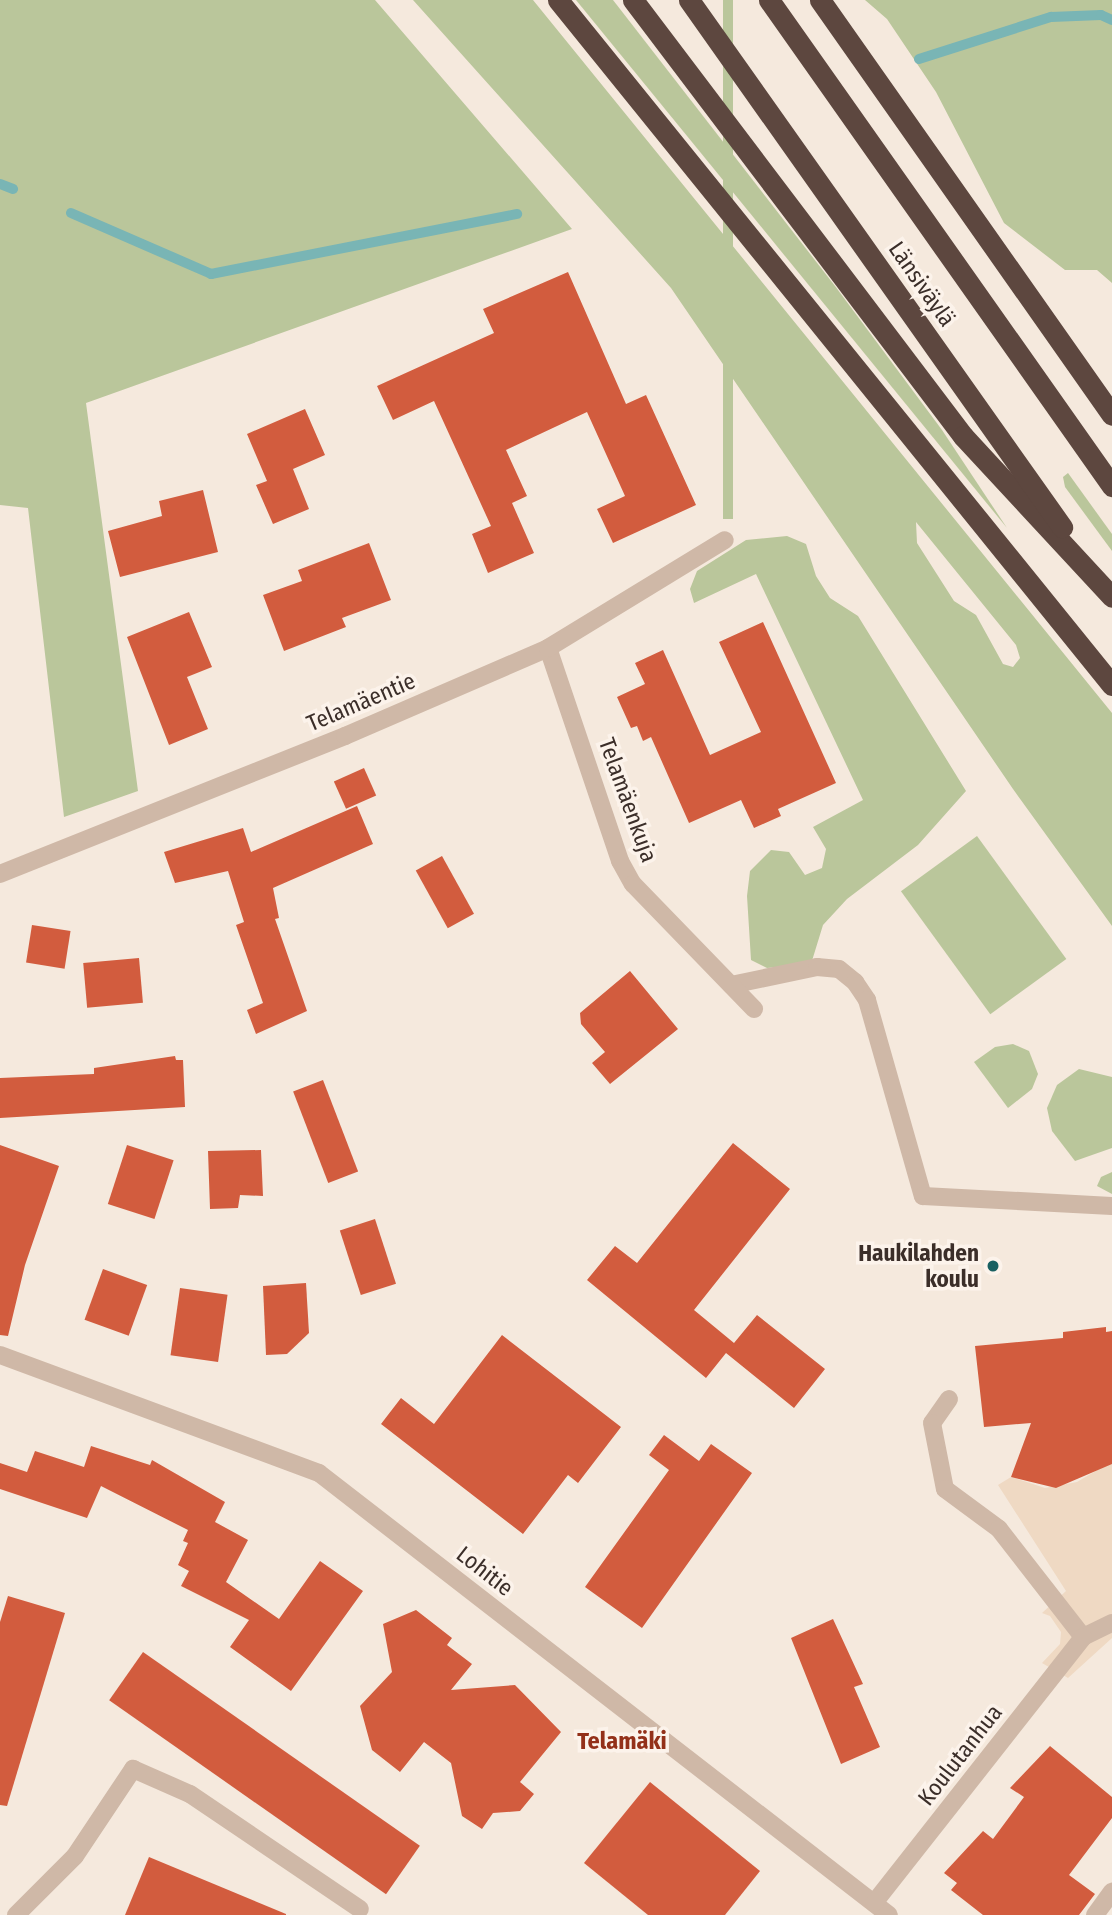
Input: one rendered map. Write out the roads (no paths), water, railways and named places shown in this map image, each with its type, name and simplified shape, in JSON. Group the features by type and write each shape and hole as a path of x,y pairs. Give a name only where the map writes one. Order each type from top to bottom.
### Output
{"highway":[{"path":"558,0 1112,685"},
{"path":"633,0 812,231 963,436 1112,597"},
{"name":"Länsiväylä","path":"689,0 1112,597"},
{"name":"Länsiväylä","path":"769,0 1112,486"},
{"path":"820,0 1112,415"}],"street":[{"name":"Telamäentie","path":"0,874 320,747 548,648 725,540"},
{"name":"Telamäenkuja","path":"548,648 620,861 633,884 754,1009"},
{"path":"731,985 817,967 839,969 855,982 867,1000 923,1196 1112,1206"},
{"name":"Lohitie","path":"0,1355 319,1473 889,1915"},
{"path":"949,1399 932,1423 944,1489 999,1529 1083,1637 1112,1623"},
{"name":"Koulutanhua","path":"874,1903 1083,1637"},
{"path":"19,1912 75,1856 133,1769 190,1794 360,1909"},
{"path":"1095,1915 1112,1892"},
{"path":"19,1912 41,1915"}],"waterway":[{"path":"919,59 1051,17 1101,15 1112,20"},
{"path":"0,184 13,189"},
{"path":"71,213 211,274 517,214"}],"place":[{"name":"Haukilahden koulu","path":"993,1266"}],"district":[{"name":"Telamäki","path":"622,1742"}]}
